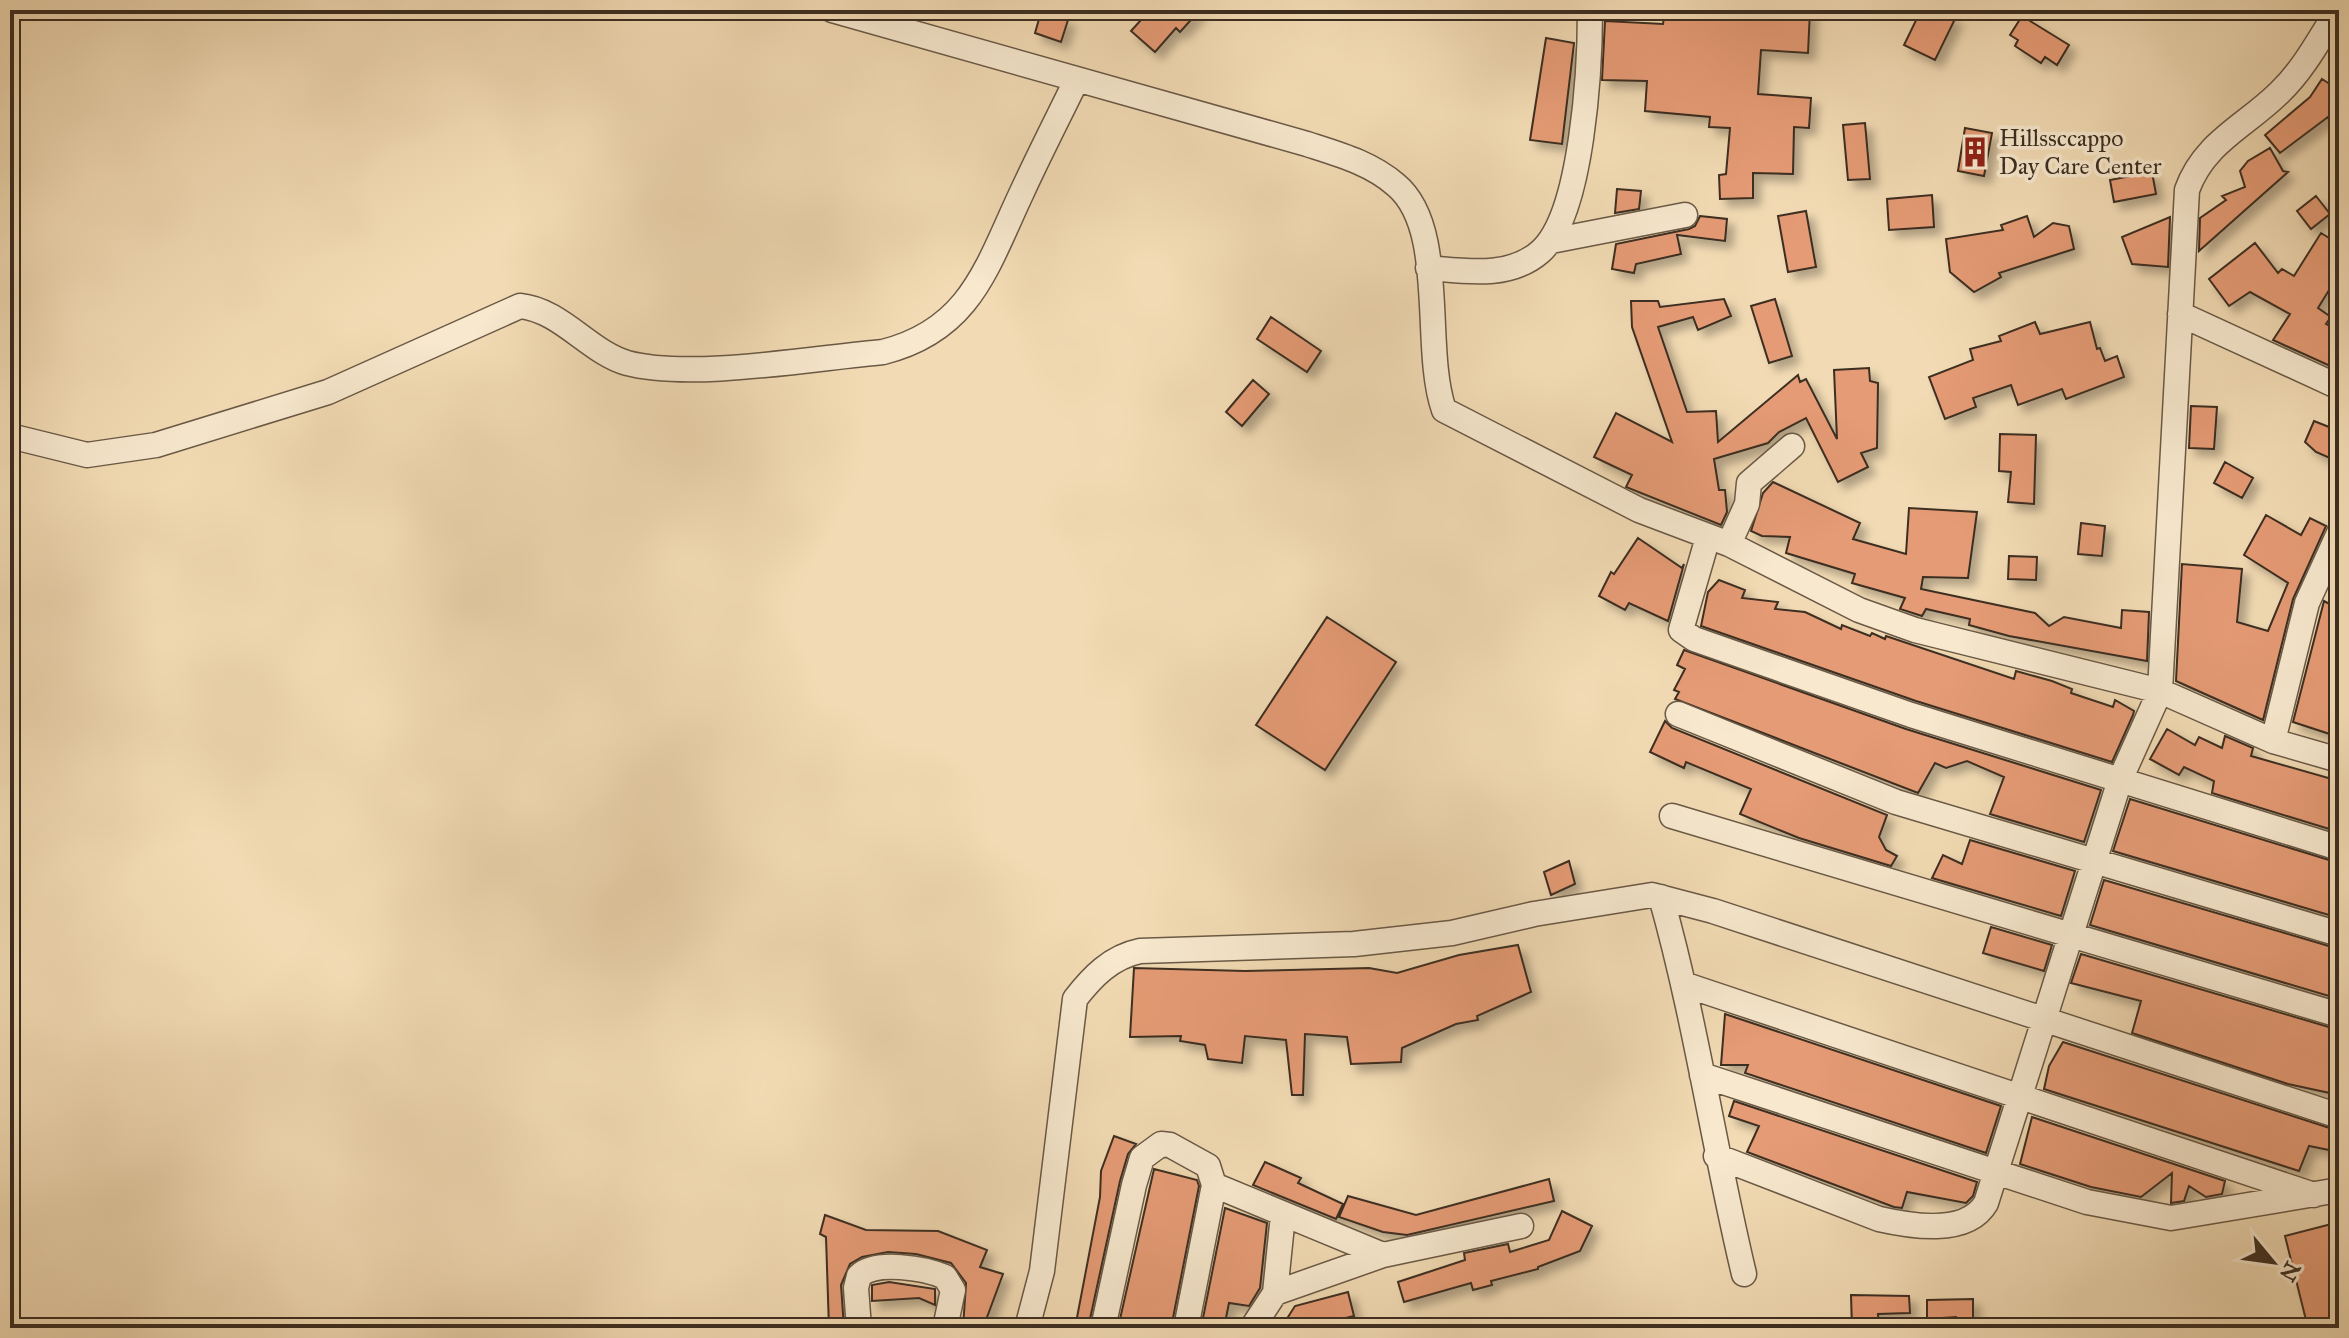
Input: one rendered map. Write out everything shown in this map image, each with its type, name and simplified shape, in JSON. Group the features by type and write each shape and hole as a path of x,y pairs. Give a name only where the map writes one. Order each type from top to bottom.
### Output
{"street":[{"path":"832,10 1319,148 1376,170 1398,186 1412,202 1422,228 1428,268 1435,374 1444,410 1639,510 1719,541 1859,610 1915,630 2160,691 2273,741 2339,760"},
{"path":"1428,268 1473,272 1502,270 1538,254 1551,241 1572,182 1579,142 1590,64 1590,10"},
{"path":"1716,1156 1879,1219 1917,1226 1973,1217 1986,1203 2120,780 2160,691 2183,217 2192,176 2214,144 2281,92 2306,61 2338,10"},
{"path":"10,436 87,455 156,445 328,392 520,306 550,316 622,361 643,367 670,369 744,364 883,352 906,346 939,329 981,283 1076,81"},
{"path":"1551,241 1685,215"},
{"path":"2180,314 2339,387"},
{"path":"1792,446 1749,483 1747,504 1719,541 1681,630 1694,639 1813,683 2339,848"},
{"path":"2273,741 2307,603 2339,533"},
{"path":"1678,714 1896,802 2339,934"},
{"path":"1672,816 2339,1015"},
{"path":"1661,897 1686,985 1716,1156 1744,1274"},
{"path":"1027,1328 1042,1271 1075,999 1114,960 1140,951 1396,940 1452,933 1624,898 1661,897 2339,1116"},
{"path":"1686,985 2314,1195"},
{"path":"1702,1075 2087,1202 2147,1216 2171,1218 2339,1190"},
{"path":"1103,1328 1142,1158 1150,1149 1170,1145 1208,1166 1214,1185 1186,1328"},
{"path":"1214,1185 1383,1255"},
{"path":"1252,1328 1275,1293 1283,1215"},
{"path":"1275,1293 1383,1255 1521,1226"},
{"path":"859,1328 856,1288 859,1276 874,1268 910,1270 945,1277 953,1290 945,1328"}],"building":[{"path":"1150,10 1200,10 1180,32 1176,28 1155,52 1131,31"},
{"path":"1665,10 1810,10 1808,53 1761,50 1758,94 1811,98 1809,128 1794,127 1793,174 1753,173 1753,198 1720,199 1719,175 1726,174 1730,128 1709,127 1710,117 1645,111 1647,81 1602,80 1605,21 1663,24"},
{"path":"1921,10 1938,10 1955,19 1935,60 1904,45"},
{"path":"1041,12 1068,20 1061,42 1035,33"},
{"path":"2022,16 2069,45 2057,65 2045,57 2041,63 2015,46 2018,40 2010,35"},
{"path":"1546,38 1574,43 1562,144 1530,140"},
{"path":"2322,79 2339,90 2339,124 2328,117 2280,153 2265,135 2310,97"},
{"path":"1865,123 1870,179 1848,180 1843,125"},
{"name":"Hillssccappo Day Care Center","path":"1965,128 1992,133 1984,176 1958,171"},
{"path":"2270,148 2283,171 2288,172 2199,251 2200,218 2226,200 2222,196 2245,187 2240,171 2248,161"},
{"path":"2152,172 2156,194 2114,202 2110,180"},
{"path":"1617,189 1641,191 1639,209 1615,213"},
{"path":"1932,195 1934,227 1889,230 1887,199"},
{"path":"2316,196 2330,214 2311,229 2297,211"},
{"path":"1806,211 1816,267 1788,272 1778,216"},
{"path":"1700,216 1727,219 1725,241 1677,235 1681,254 1636,264 1634,273 1612,269 1616,244 1689,229 1695,226"},
{"path":"2027,216 2034,237 2053,223 2069,226 2074,249 1999,273 2001,277 1974,292 1950,272 1946,239 2003,230 2001,225"},
{"path":"2170,217 2168,267 2132,264 2122,237"},
{"path":"2321,233 2339,244 2339,274 2318,308 2331,317 2326,324 2339,331 2339,370 2273,340 2290,314 2250,292 2229,306 2209,279 2255,243 2278,273 2282,269 2294,276"},
{"path":"1724,299 1731,316 1698,330 1693,317 1658,327 1687,412 1716,411 1718,442 1798,375 1800,382 1806,379 1837,439 1834,370 1869,368 1870,381 1878,383 1877,448 1861,453 1868,467 1838,482 1806,418 1779,432 1768,443 1714,459 1719,490 1725,490 1727,512 1721,525 1626,487 1632,475 1594,457 1616,413 1672,442 1632,327 1631,301 1658,301 1660,307"},
{"path":"1775,299 1792,356 1769,363 1751,306"},
{"path":"1271,317 1321,351 1307,372 1257,339"},
{"path":"2035,322 2040,334 2090,322 2097,349 2100,348 2105,361 2117,356 2124,377 2066,399 2062,389 2018,405 2011,385 1973,398 1976,407 1945,419 1929,377 1973,360 1970,349 2001,341 1999,336"},
{"path":"1253,380 1269,394 1242,426 1226,412"},
{"path":"2191,406 2217,407 2214,449 2189,448"},
{"path":"2314,421 2339,431 2339,462 2316,452 2305,442"},
{"path":"2000,434 2036,435 2034,504 2008,502 2011,472 1999,471"},
{"path":"2225,462 2253,478 2242,498 2214,483"},
{"path":"1773,482 1860,523 1853,539 1906,554 1909,508 1977,512 1968,578 1923,577 1921,589 2035,613 2049,626 2064,617 2121,628 2122,610 2149,612 2147,661 2009,636 1969,625 1970,619 1926,609 1922,616 1900,609 1905,598 1852,583 1855,574 1786,553 1790,537 1762,536 1751,531 1763,493"},
{"path":"2266,515 2301,535 2310,518 2326,526 2293,599 2263,720 2176,681 2182,564 2242,569 2237,622 2268,631 2288,583 2244,555"},
{"path":"2081,523 2105,526 2102,556 2078,554"},
{"path":"1638,538 1682,568 1684,564 1668,621 1629,603 1625,610 1599,596 1611,572 1614,574"},
{"path":"2009,556 2037,557 2036,580 2008,579"},
{"path":"1719,580 1745,590 1742,598 1778,602 1775,609 1805,612 1841,629 1842,625 1870,636 1872,633 1885,639 1886,636 2014,679 2016,671 2052,681 2072,689 2071,693 2113,707 2115,700 2134,711 2133,715 2112,762 1916,701 1701,626 1708,592"},
{"path":"2324,601 2339,609 2339,737 2293,722"},
{"path":"1327,617 1396,662 1325,770 1256,725"},
{"path":"1684,650 1906,729 2101,790 2084,842 1990,814 2004,777 1967,761 1946,768 1935,763 1918,793 1675,699 1679,692 1674,690 1685,669 1677,665"},
{"path":"1665,721 1672,728 1887,815 1879,837 1886,850 1897,856 1891,866 1799,838 1740,814 1751,789 1686,762 1684,768 1650,752"},
{"path":"2167,729 2195,745 2199,737 2222,748 2225,736 2253,748 2251,756 2339,781 2339,832 2212,793 2214,781 2184,767 2179,775 2150,759"},
{"path":"2130,799 2339,863 2339,918 2113,851"},
{"path":"1970,840 2075,871 2061,916 1932,878 1943,855 1962,864"},
{"path":"1569,861 1575,884 1551,895 1544,872"},
{"path":"2104,880 2339,949 2339,999 2090,925"},
{"path":"1991,927 2052,945 2044,971 1983,953"},
{"path":"1518,945 1531,992 1477,1016 1478,1020 1456,1024 1402,1048 1401,1062 1351,1064 1347,1037 1305,1034 1303,1095 1292,1095 1286,1040 1245,1036 1242,1063 1208,1059 1205,1045 1180,1041 1181,1036 1130,1037 1134,968 1245,971 1369,968 1397,973 1459,955"},
{"path":"2081,954 2339,1030 2339,1095 2288,1084 2132,1033 2141,1001 2071,983"},
{"path":"1725,1014 2001,1106 1986,1153 1745,1073 1748,1065 1721,1065"},
{"path":"2063,1042 2339,1131 2339,1152 2309,1146 2299,1171 2044,1089 2049,1066"},
{"path":"1734,1101 1977,1182 1973,1196 1966,1203 1907,1192 1902,1208 1894,1207 1747,1152 1759,1126 1729,1116"},
{"path":"2032,1117 2225,1181 2222,1194 2206,1197 2189,1186 2184,1201 2171,1203 2172,1173 2141,1197 2091,1187 2020,1164"},
{"path":"1114,1136 1136,1144 1128,1154 1120,1181 1088,1328 1075,1328 1100,1197 1101,1171"},
{"path":"1265,1162 1301,1178 1298,1183 1343,1204 1336,1219 1253,1185"},
{"path":"1154,1169 1197,1180 1199,1186 1171,1328 1118,1328"},
{"path":"1549,1179 1554,1201 1407,1235 1383,1232 1339,1217 1348,1196 1416,1215"},
{"path":"1225,1208 1267,1223 1260,1288 1249,1306 1229,1303 1224,1328 1201,1328"},
{"path":"1562,1211 1592,1226 1580,1251 1538,1269 1491,1281 1492,1285 1473,1290 1471,1283 1404,1302 1398,1282 1465,1260 1464,1253 1508,1244 1510,1252 1549,1240"},
{"path":"825,1215 866,1230 938,1231 987,1250 980,1267 1003,1274 983,1328 963,1328 966,1283 951,1263 916,1254 888,1252 862,1257 850,1264 841,1285 844,1328 829,1328 826,1237 820,1234"},
{"path":"2339,1222 2339,1325 2308,1328 2285,1236"},
{"path":"889,1282 935,1289 935,1305 919,1298 872,1301 872,1285"},
{"path":"1348,1292 1354,1316 1305,1328 1281,1328 1295,1306"},
{"path":"1851,1295 1909,1296 1910,1313 1878,1314 1879,1328 1852,1328"},
{"path":"1973,1299 1973,1325 1956,1325 1956,1317 1927,1319 1927,1300"}],"place":[{"name":"Hillssccappo Day Care Center","path":"1975,152"}]}
